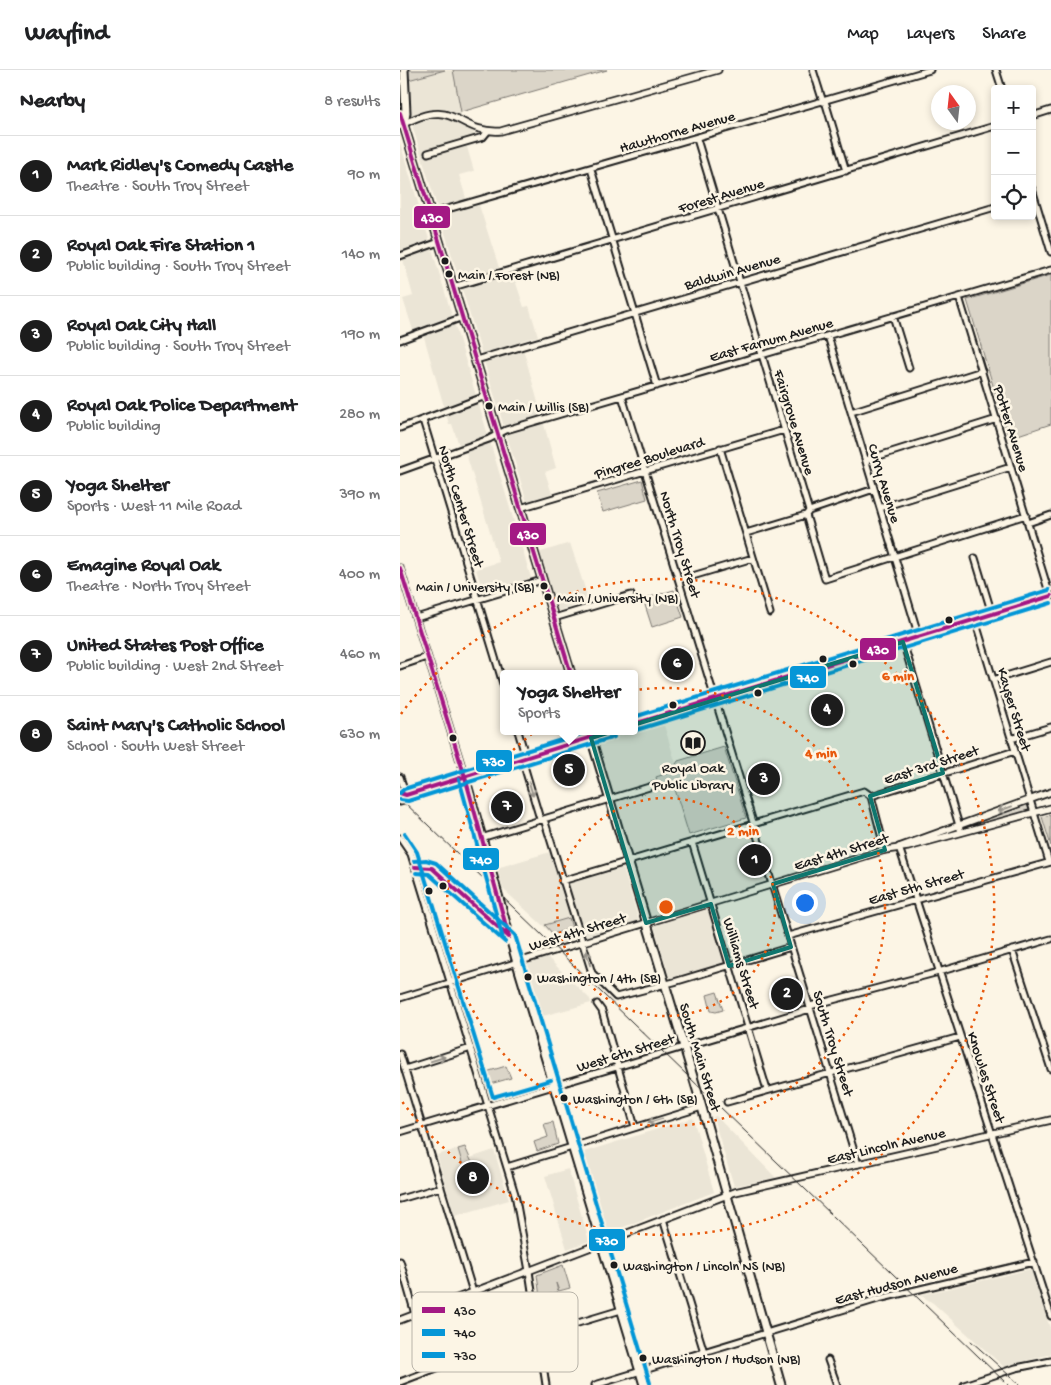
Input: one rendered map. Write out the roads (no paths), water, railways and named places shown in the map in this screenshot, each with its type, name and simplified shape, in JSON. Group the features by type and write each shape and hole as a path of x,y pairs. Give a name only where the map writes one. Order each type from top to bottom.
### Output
{"main road":[{"path":"402,125 406,113 404,70"},
{"path":"400,113 402,125 440,242 570,670"},
{"path":"638,723 1051,596"},
{"path":"400,801 404,800 403,794 465,777 587,735"},
{"name":"South Main Street","path":"590,735 608,800 702,1107 781,1385"},
{"path":"465,777 509,937 644,1385"}],"street":[{"path":"402,125 417,118 443,113 488,131 509,130 718,70"},
{"path":"813,70 846,171"},
{"name":"Hawthorne Avenue","path":"430,214 697,139 930,70"},
{"path":"996,70 1001,85"},
{"path":"1036,115 1051,110"},
{"name":"Forest Avenue","path":"453,287 991,127"},
{"path":"428,153 484,137 488,131"},
{"name":"Fairgrove Avenue","path":"697,139 784,430 825,579 894,556"},
{"path":"591,169 657,386"},
{"path":"1036,205 1051,252"},
{"name":"Baldwin Avenue","path":"476,360 991,208"},
{"path":"400,256 440,242"},
{"name":"East Farnum Avenue","path":"400,471 498,435 506,430 1051,270"},
{"name":"Potter Avenue","path":"959,297 1051,596"},
{"path":"894,316 909,368"},
{"path":"400,340 462,317"},
{"name":"Curry Avenue","path":"828,336 919,637"},
{"path":"851,412 982,371"},
{"path":"400,428 486,396"},
{"name":"North Troy Street","path":"622,396 715,700"},
{"path":"866,460 997,419"},
{"name":"North Center Street","path":"423,420 500,674"},
{"name":"Pingree Boulevard","path":"520,508 784,430"},
{"path":"720,448 770,613"},
{"path":"880,508 1011,467"},
{"path":"746,533 874,489"},
{"path":"894,556 1026,515"},
{"path":"1028,523 1051,515"},
{"path":"679,580 753,558"},
{"path":"975,558 992,614"},
{"path":"400,568 465,777"},
{"path":"416,618 542,580"},
{"path":"554,618 631,595"},
{"name":"Kayser Street","path":"975,620 1050,862"},
{"path":"902,642 961,832"},
{"path":"400,666 427,657"},
{"path":"993,680 1051,662"},
{"name":"South Troy Street","path":"715,700 858,1164"},
{"path":"1011,739 1051,727"},
{"path":"519,735 542,819 594,976 618,998 791,947"},
{"name":"East 3rd Street","path":"562,881 860,792 867,791 871,796 1015,750"},
{"path":"400,777 403,794"},
{"path":"481,838 656,786"},
{"name":"East 4th Street","path":"646,923 899,846 1051,792"},
{"path":"871,796 885,850"},
{"name":"East 4th Street","path":"899,846 908,847 1051,808"},
{"path":"400,838 411,854 508,1167 517,1202 532,1292"},
{"name":"Williams Street","path":"692,842 767,1090"},
{"name":"Knowles Street","path":"899,846 1051,1316"},
{"name":"East 5th Street","path":"788,936 1050,862"},
{"path":"415,868 426,866 432,868 509,937"},
{"name":"West 4th Street","path":"400,998 646,923"},
{"name":"West 6th Street","path":"400,1132 810,1008 1051,939"},
{"path":"1012,950 1051,1070"},
{"path":"598,1004 602,1011 635,1127"},
{"path":"727,1102 960,1037"},
{"path":"404,1069 471,1048"},
{"path":"400,1054 473,1292"},
{"path":"508,1167 702,1107"},
{"name":"East Lincoln Avenue","path":"473,1292 727,1195 1051,1120"},
{"path":"400,1199 441,1187"},
{"path":"663,1219 704,1352"},
{"path":"400,1261 412,1303"},
{"name":"East Hudson Avenue","path":"594,1385 878,1299 1034,1262"},
{"path":"578,1321 621,1310"},
{"name":"East Lincoln Avenue","path":"400,1320 412,1315"},
{"path":"828,1360 837,1385"},
{"path":"964,1385 1016,1368 1051,1361"},
{"path":"400,1382 428,1372"},
{"path":"544,1372 546,1385"}],"railway":[{"path":"400,798 1008,1385"},
{"path":"971,1341 1020,1385"}],"place":[{"name":"Main / Forest (NB)","path":"449,274"},
{"name":"Main / Willis (SB)","path":"489,406"},
{"name":"Main / University (SB)","path":"544,586"},
{"name":"Main / University (NB)","path":"548,597"},
{"name":"Emagine Royal Oak","path":"677,664"},
{"name":"Royal Oak Police Department","path":"827,710"},
{"name":"Royal Oak Public Library","path":"693,743"},
{"name":"Yoga Shelter","path":"569,770"},
{"name":"Royal Oak City Hall","path":"764,779"},
{"name":"United States Post Office","path":"507,807"},
{"name":"Mark Ridley's Comedy Castle","path":"755,860"},
{"name":"Washington / 4th (SB)","path":"528,977"},
{"name":"Royal Oak Fire Station 1","path":"787,994"},
{"name":"Washington / 6th (SB)","path":"564,1098"},
{"name":"Saint Mary's Catholic School","path":"473,1178"},
{"name":"Washington / Lincoln NS (NB)","path":"614,1265"},
{"name":"Washington / Hudson (NB)","path":"643,1358"}]}
